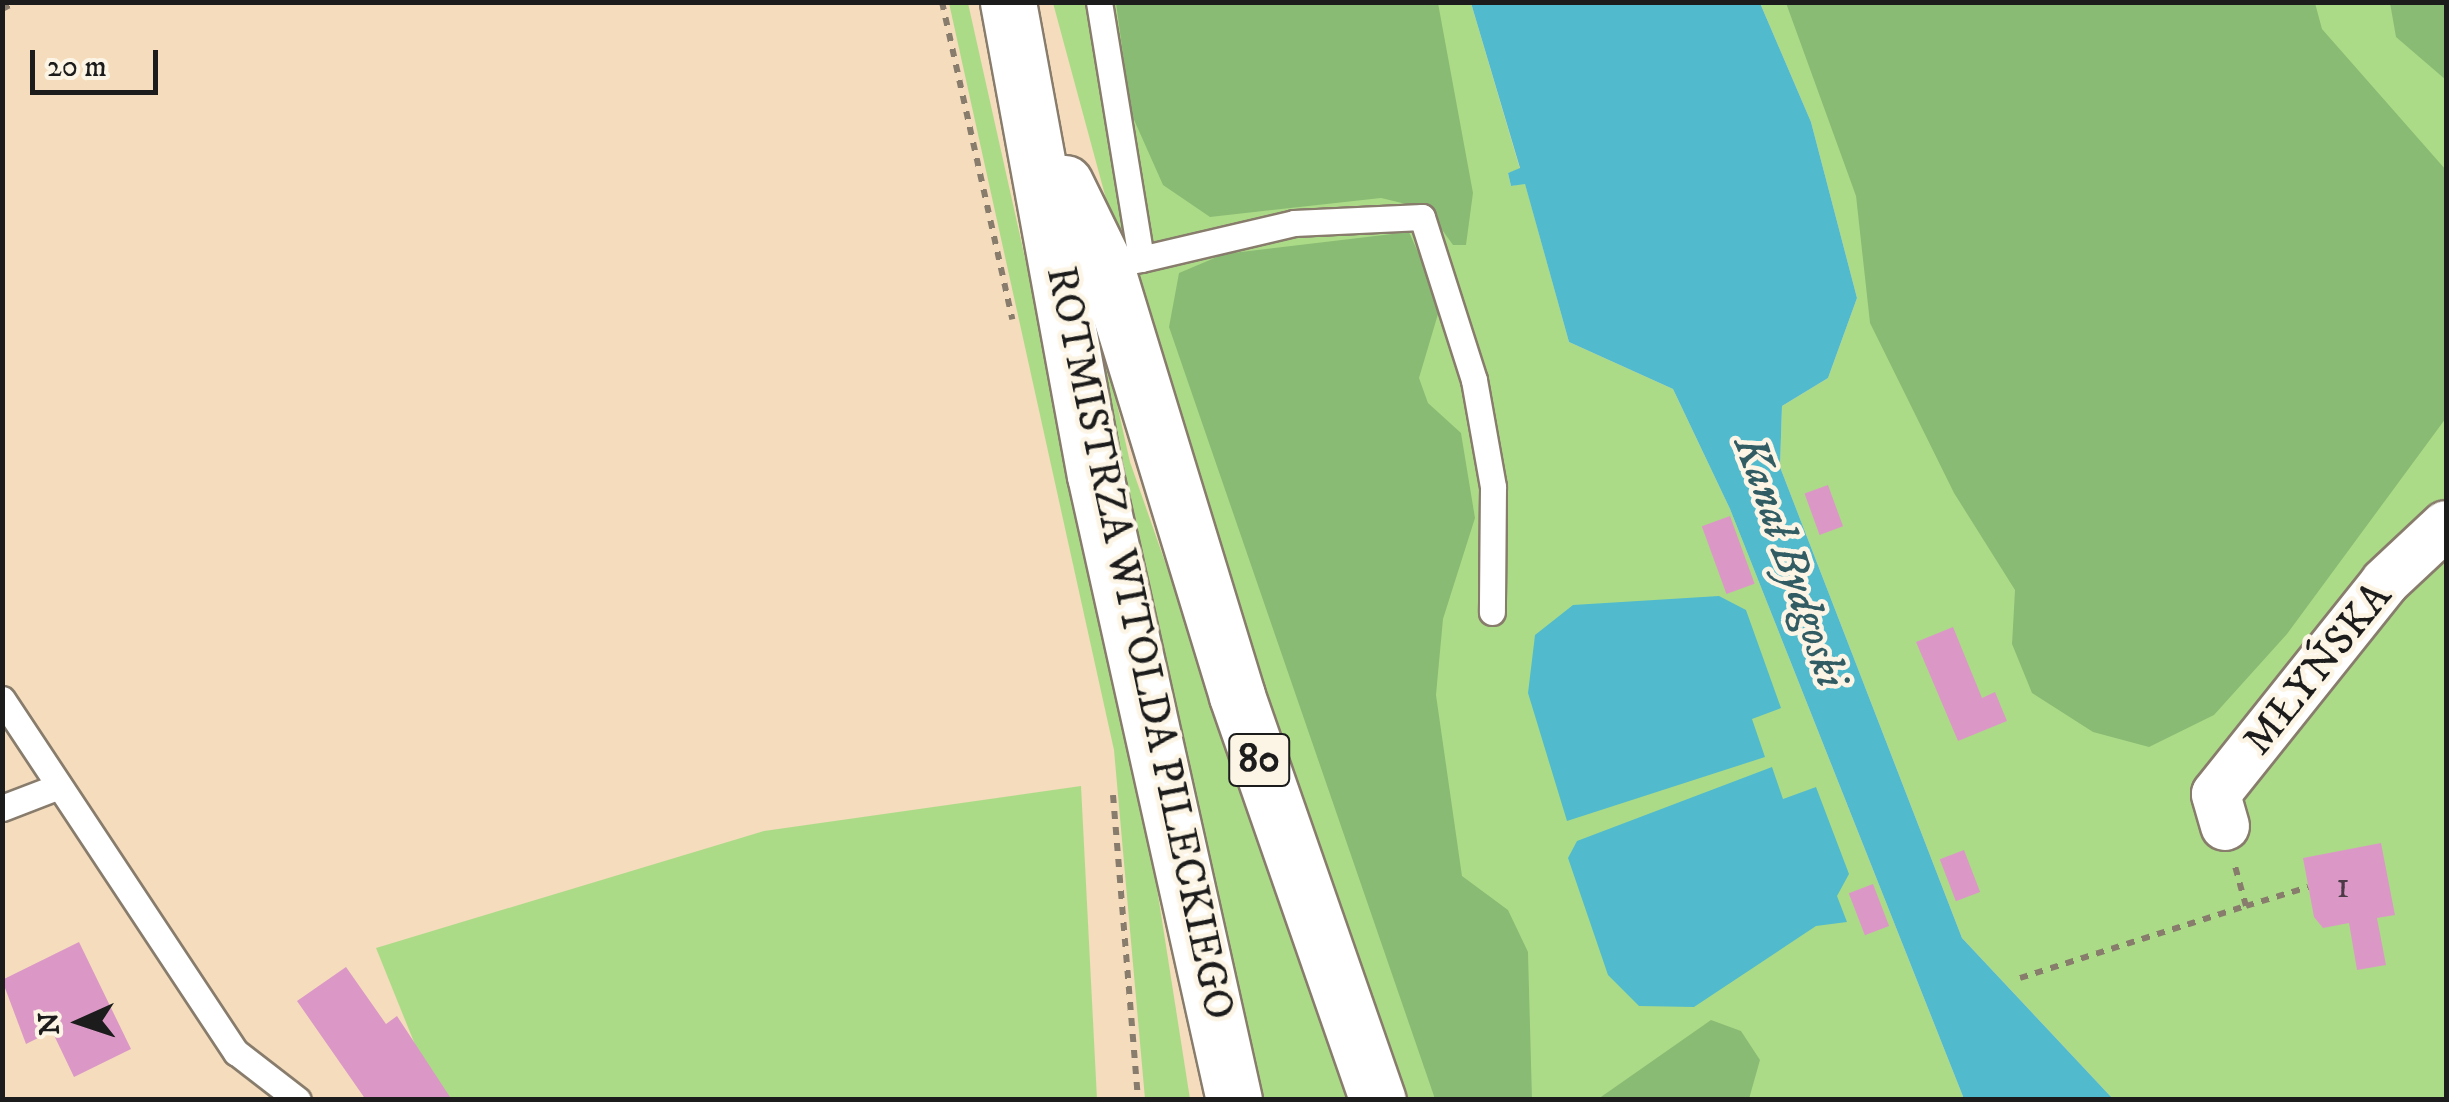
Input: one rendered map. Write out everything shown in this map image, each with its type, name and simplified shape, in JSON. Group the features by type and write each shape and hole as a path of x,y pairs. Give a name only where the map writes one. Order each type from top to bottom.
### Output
{"main road":[{"name":"ROTMISTRZA WITOLDA PILECKIEGO","path":"1008,2 1038,126 1095,475 1234,1100"},
{"name":"ROTMISTRZA WITOLDA PILECKIEGO","path":"1038,126 1123,263 1237,696 1378,1100"}],"street":[{"name":"MŁYŃSKA","path":"2224,826 2216,794 2384,582 2446,525"}],"lane":[{"path":"1100,2 1123,263 1294,223 1422,217 1478,398 1493,487 1492,612"},
{"path":"2,699 236,1052 298,1100"},
{"path":"2,808 59,786"}],"path":[{"path":"2,9 16,2"},
{"path":"942,2 1016,336"},
{"path":"1112,781 1138,1100"},
{"path":"2224,826 2246,906"},
{"path":"2020,978 2308,888"}],"green space":[{"path":"949,3 968,3 1044,343 1145,812 1190,1099 1145,1099 1114,750"},
{"path":"1053,3 1471,3 1520,169 1508,173 1511,186 1525,183 1569,342 1673,389 1730,509 1964,1099 1404,1099 1161,402"},
{"path":"1116,3 1438,3 1473,193 1466,245 1453,245 1427,209 1381,198 1210,217 1163,185 1131,113"},
{"path":"1760,3 2446,3 2446,1099 2113,1099 1962,938 1780,467 1782,406 1828,378 1857,298 1811,122"},
{"path":"1786,3 2315,3 2322,29 2446,170 2446,418 2287,634 2214,715 2149,747 2093,732 2032,693 2012,644 2015,590 1954,493 1870,323 1856,196"},
{"path":"2390,3 2446,3 2446,80 2396,37"},
{"path":"1409,232 1441,304 1419,378 1428,403 1461,433 1475,518 1443,619 1436,695 1462,876 1508,910 1528,952 1532,1099 1435,1099 1169,327 1179,273 1224,254"},
{"path":"1095,307 1130,462 1353,1099 1258,1099 1084,308"},
{"path":"1081,786 1097,1099 437,1099 376,948 764,831"},
{"path":"1711,1020 1741,1031 1760,1060 1749,1099 1598,1099"}],"water":[{"name":"Kanał Bydgoski","path":"1471,3 1760,3 1811,122 1857,298 1828,378 1782,406 1780,467 1962,938 2113,1099 1964,1099 1730,509 1673,389 1569,342 1525,184 1511,186 1508,173 1520,168"},
{"path":"1719,596 1746,610 1781,708 1752,719 1765,757 1567,821 1528,693 1535,635 1573,605"},
{"path":"1772,767 1783,799 1816,787 1849,874 1837,896 1847,922 1816,926 1694,1007 1639,1006 1608,975 1568,858 1577,841"}],"building":[{"path":"1828,485 1843,526 1820,535 1805,494"},
{"path":"1730,516 1755,584 1726,594 1702,526"},
{"path":"1953,627 1982,698 1995,692 2007,721 1958,741 1916,642"},
{"path":"2381,843 2395,915 2377,918 2386,965 2357,970 2349,923 2323,928 2314,917 2303,858"},
{"path":"1964,850 1980,892 1956,901 1940,859"},
{"path":"1873,884 1889,926 1865,935 1849,893"},
{"path":"79,942 131,1049 74,1077 52,1031 26,1044 2,980"},
{"path":"346,967 386,1024 397,1016 452,1100 366,1100 297,1001"}]}
